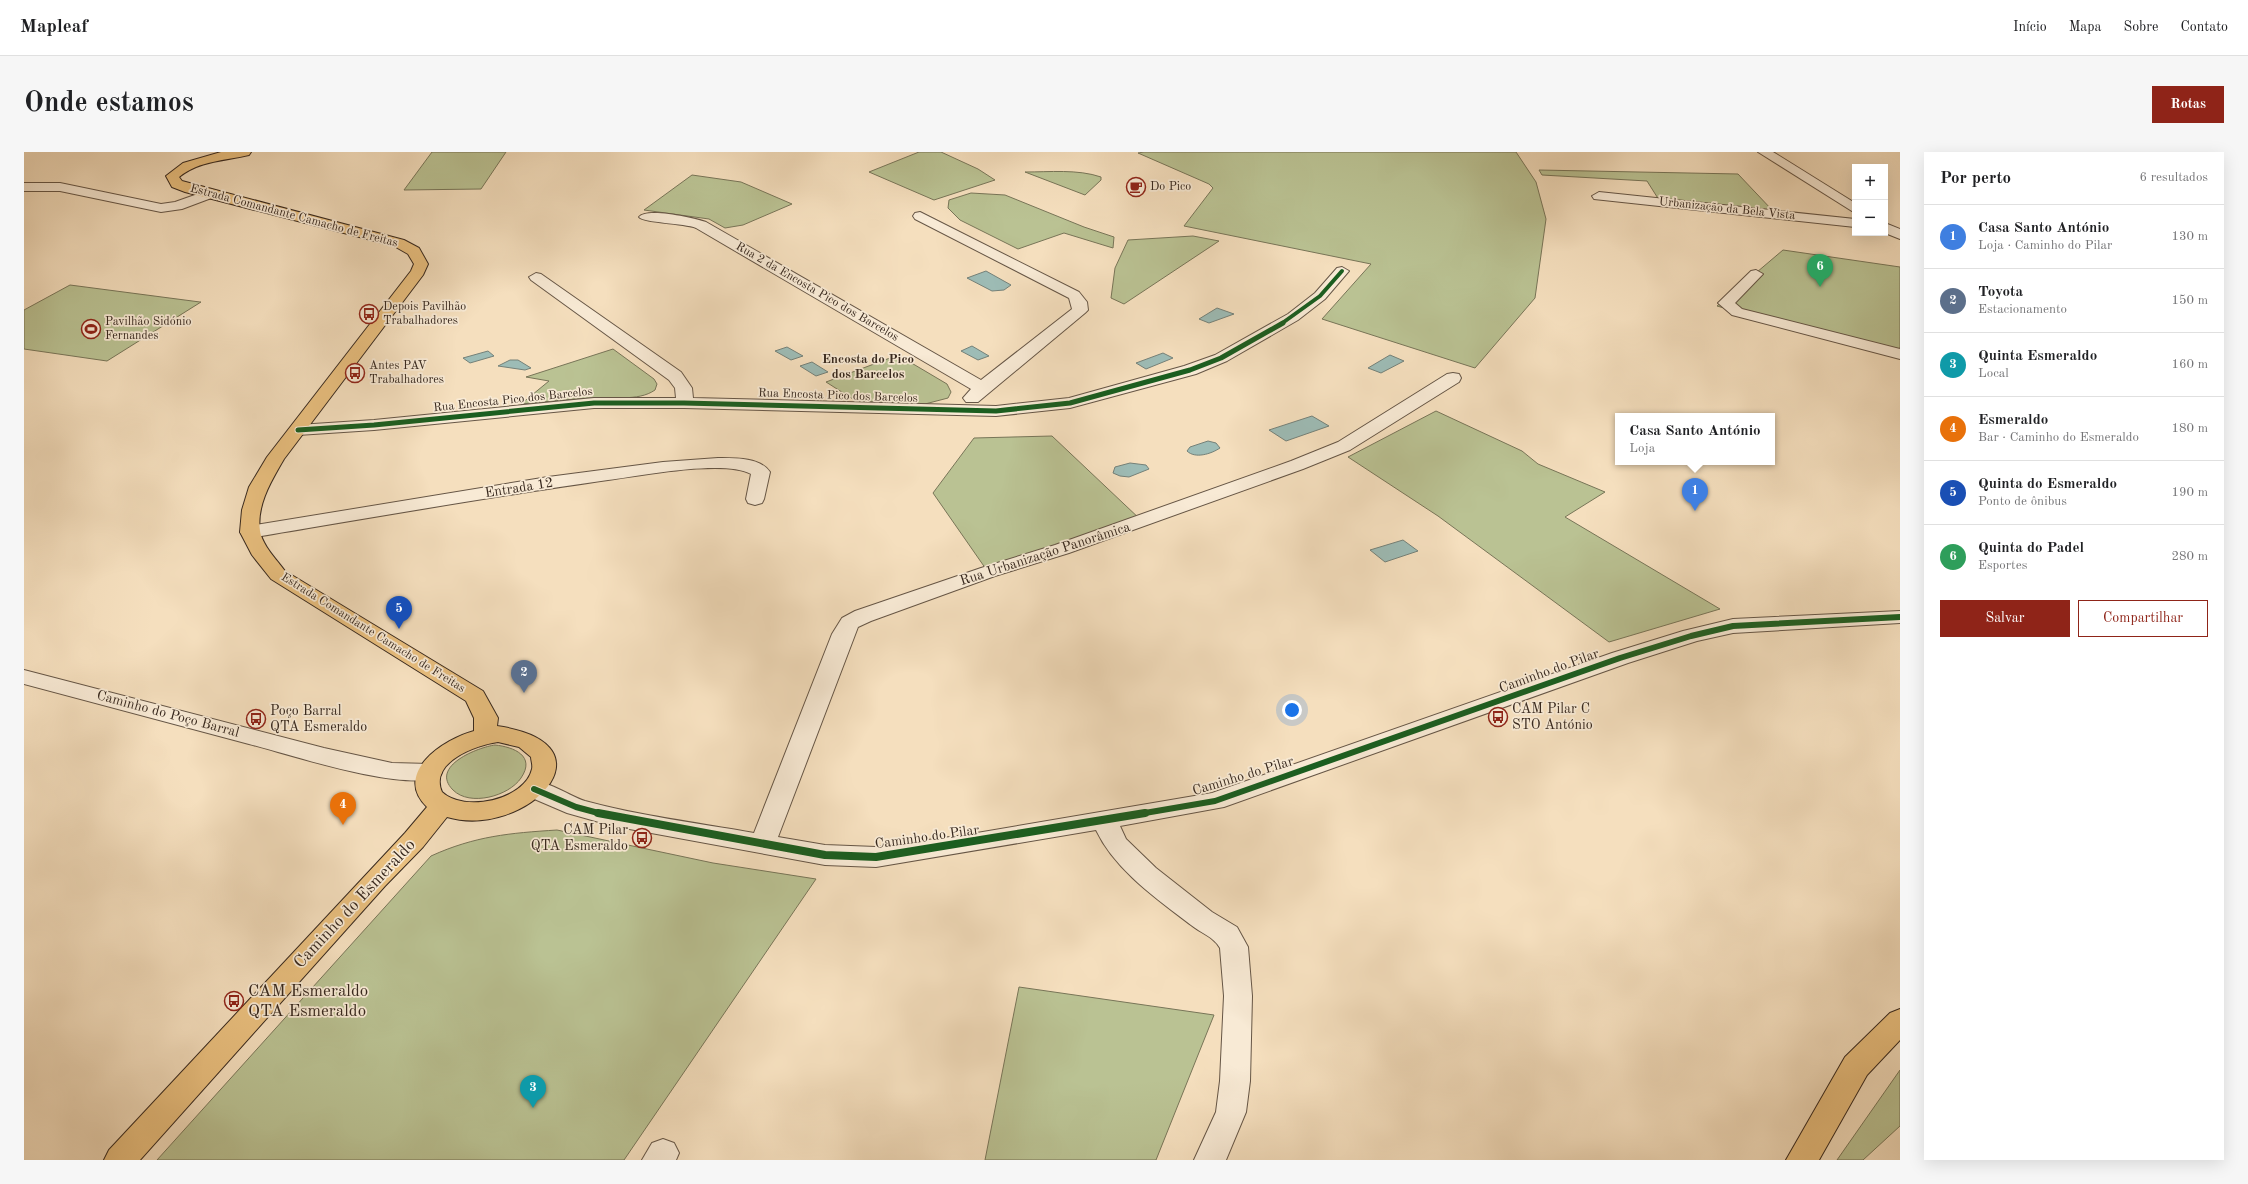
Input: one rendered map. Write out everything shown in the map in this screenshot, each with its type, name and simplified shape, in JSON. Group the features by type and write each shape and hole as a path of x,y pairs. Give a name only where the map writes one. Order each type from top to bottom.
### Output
{"main road":[{"name":"Estrada Comandante Camacho de Freitas","path":"245,152 196,161 179,169 172,176 177,184 209,194 399,243 414,251 420,264 418,272 276,457 258,487 252,510 250,532 262,555 278,575 474,696 486,718 485,736"},
{"path":"485,736 517,736 532,742 541,751 545,763 543,776 534,789 520,800 502,808 483,813 464,813 442,806 430,794 427,784 430,772 437,761 449,750 464,742 485,736"},
{"name":"Caminho do Esmeraldo","path":"120,1160 376,879 414,840 442,806"},
{"path":"1802,1160 1856,1066 1900,1021"}],"street":[{"path":"1764,152 1852,207"},
{"path":"24,187 60,187 160,208 177,206 209,194"},
{"name":"Urbanização da Bela Vista","path":"1599,196 1852,223"},
{"path":"920,216 1074,295 1079,302 1080,310 982,388 960,411"},
{"name":"Rua 2 da Encosta Pico dos Barcelos","path":"646,217 688,220 701,225 982,388"},
{"path":"1888,228 1900,234"},
{"name":"Rua Encosta Pico dos Barcelos","path":"298,430 381,424 594,403 684,402 960,411 996,411 1070,403 1190,370 1221,358 1293,317 1320,296 1342,271"},
{"path":"1756,274 1726,303 1727,307 1737,312 1899,352"},
{"path":"536,278 675,376 684,386 686,395 684,402"},
{"name":"Rua Urbanização Panorâmica","path":"762,845 844,634 850,623 863,616 885,608 988,572 1062,549 1297,465 1344,446 1453,378"},
{"name":"Entrada 12","path":"250,532 399,506 572,480 681,466 735,464 752,466 761,472 755,499"},
{"name":"Caminho do Pilar","path":"534,789 576,807 613,817 762,845 825,855 876,857 964,844 1215,800 1308,770 1620,658 1691,636 1733,626 1900,617"},
{"name":"Caminho do Poço Barral","path":"24,677 324,756 392,771 430,772"},
{"path":"1104,820 1116,845 1121,850 1147,875 1202,919 1227,935 1234,947 1238,996 1235,1081 1231,1112 1220,1142 1210,1160"}],"green space":[{"path":"432,152 506,152 481,189 404,190"},
{"path":"919,152 941,152 978,169 995,180 934,200 869,172"},
{"path":"1516,152 1536,182 1546,219 1535,298 1475,368 1322,319 1371,264 1184,226 1213,188 1209,184 1138,153"},
{"path":"1539,170 1738,174 1773,211 1659,200 1647,181 1542,175"},
{"path":"1025,172 1083,173 1101,177 1101,180 1085,195"},
{"path":"692,175 741,182 792,204 743,225 725,228 709,219 644,210"},
{"path":"971,193 1005,195 1084,227 1114,237 1113,248 1064,233 1018,249 960,220 948,208 949,200"},
{"path":"1193,236 1219,241 1124,304 1111,298 1115,268 1128,240"},
{"path":"1783,250 1900,267 1900,347 1895,356 1717,306"},
{"name":"Pavilhão Sidónio Fernandes","path":"70,285 201,302 107,361 24,349 24,310"},
{"path":"613,349 654,379 657,384 655,390 641,396 624,398 583,398 521,404 549,381 526,377"},
{"path":"898,355 947,384 951,392 948,398 925,404 856,401 826,382"},
{"path":"1436,411 1522,451 1538,464 1605,492 1565,517 1720,609 1609,642 1438,516 1348,457"},
{"path":"1052,436 1142,521 988,572 933,493 974,438"},
{"path":"495,745 509,748 521,754 526,764 521,778 508,790 489,797 469,798 460,795 453,790 447,781 447,773 452,766 459,759 468,754"},
{"path":"557,830 713,863 816,879 624,1160 157,1160 431,856 447,849 478,840 508,834"},
{"path":"1019,987 1214,1015 1156,1160 985,1160"},
{"path":"1900,1070 1900,1126 1863,1160 1837,1160"}],"water":[{"path":"986,271 1011,285 1004,290 992,291 967,278"},
{"path":"1217,308 1234,314 1209,323 1199,319"},
{"path":"972,346 989,356 978,360 961,351"},
{"path":"787,347 803,356 791,360 775,351"},
{"path":"488,351 494,356 470,363 463,358"},
{"path":"1163,353 1173,358 1146,369 1136,363"},
{"path":"1390,355 1404,361 1381,373 1368,368"},
{"path":"510,360 518,360 531,368 525,370 498,366"},
{"path":"812,362 828,372 816,376 800,366"},
{"path":"1312,416 1329,426 1286,441 1269,430"},
{"path":"1208,441 1216,443 1220,448 1203,455 1194,455 1187,451 1190,447"},
{"path":"1130,463 1146,465 1149,469 1129,477 1120,476 1113,473 1115,467"},
{"path":"1403,540 1418,551 1385,562 1370,550"}],"cycle path":[{"path":"298,430 374,425 594,403 684,403 996,411 1070,403 1190,370 1221,358 1293,317 1320,296 1342,271"},
{"path":"534,789 576,807 613,817 825,855 876,857 965,844 1215,801 1620,658 1691,636 1733,626 1900,617"}],"place":[{"name":"Do Pico","path":"1136,187"},
{"name":"Quinta do Padel","path":"1820,287"},
{"name":"Depois Pavilhão Trabalhadores","path":"369,314"},
{"name":"Pavilhão Sidónio Fernandes","path":"91,329"},
{"name":"Antes PAV Trabalhadores","path":"355,373"},
{"name":"Casa Santo António","path":"1695,511"},
{"name":"Quinta do Esmeraldo","path":"399,629"},
{"name":"Toyota","path":"524,693"},
{"name":"CAM Pilar C STO António","path":"1498,717"},
{"name":"Poço Barral QTA Esmeraldo","path":"256,719"},
{"name":"Esmeraldo","path":"343,825"},
{"name":"CAM Pilar QTA Esmeraldo","path":"642,838"},
{"name":"CAM Esmeraldo QTA Esmeraldo","path":"234,1001"},
{"name":"Quinta Esmeraldo","path":"533,1108"}],"district":[{"name":"Encosta do Pico dos Barcelos","path":"868,366"}]}
